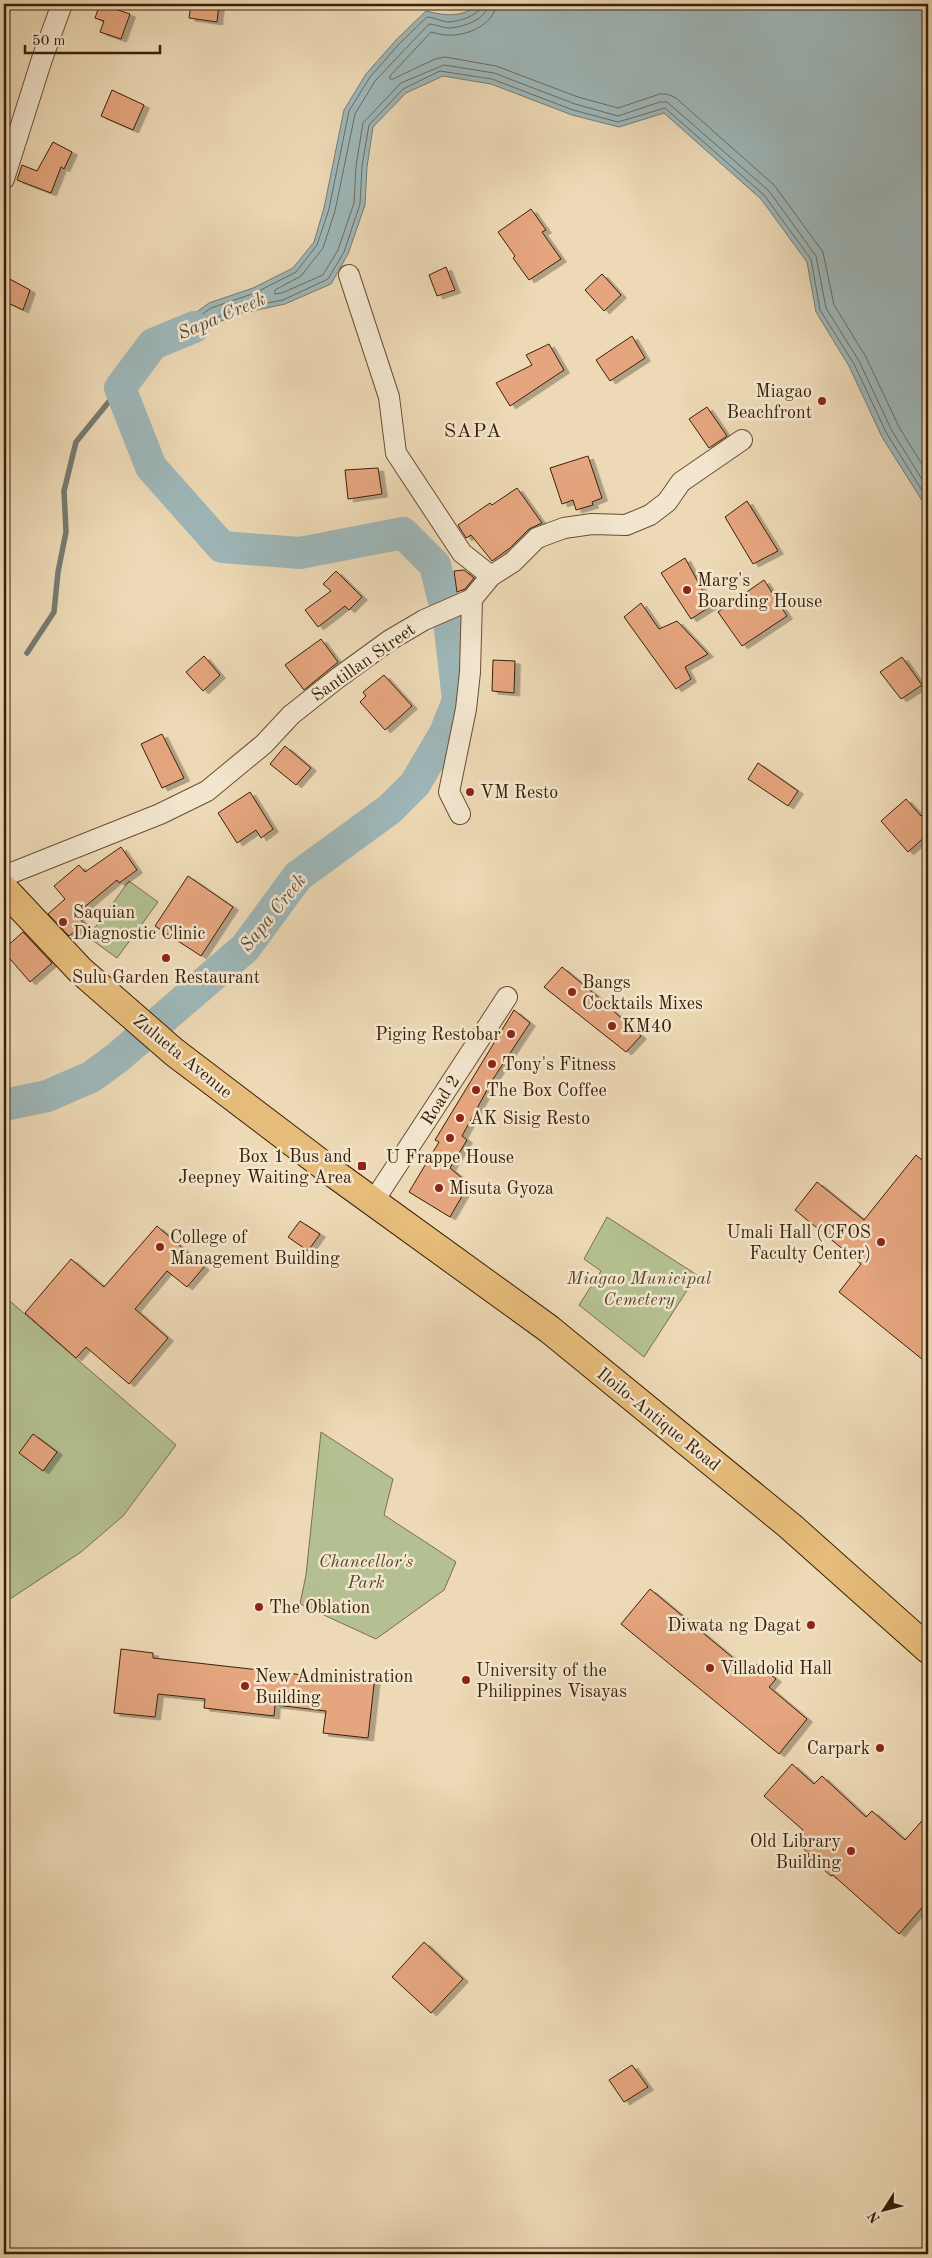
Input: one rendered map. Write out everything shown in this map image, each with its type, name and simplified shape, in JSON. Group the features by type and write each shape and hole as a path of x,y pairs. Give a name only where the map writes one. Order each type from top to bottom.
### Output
{"main road":[{"name":"Zulueta Avenue","path":"4,889 80,970 174,1052 375,1204"},
{"name":"Iloilo-Antique Road","path":"375,1204 549,1329 790,1526 928,1649"}],"street":[{"path":"4,179 8,152 62,4"},
{"path":"350,275 389,397 396,453 462,553 491,576"},
{"name":"Santillan Street","path":"4,876 160,814 207,792 264,744 291,715 339,677 390,640 424,620 472,599 491,576 512,562 537,538 564,528 592,524 626,525 650,516 667,502 681,482 742,440"},
{"path":"460,814 448,792 466,709 470,672 472,599"},
{"name":"Road 2","path":"375,1204 508,997"}],"green space":[{"path":"129,881 158,902 117,958 88,937"},
{"name":"Miagao Municipal Cemetery","path":"607,1217 697,1275 644,1357 579,1305 601,1271 584,1259"},
{"path":"4,1296 176,1445 123,1516 81,1552 4,1603"},
{"name":"Chancellor's Park","path":"321,1432 393,1479 384,1515 456,1562 444,1590 376,1639 300,1604 306,1575"}],"water":[{"path":"479,4 928,4 928,510 882,437 849,366 816,312 807,262 761,199 664,113 619,127 572,115 491,84 443,76 406,93 373,127 367,167 365,205 348,254 331,284 285,304 238,314 181,338 153,344 209,303 253,288 293,268 314,242 324,208 344,110 366,74 397,39 426,11 454,15 473,9"}],"building":[{"path":"100,4 130,14 121,39 100,32 104,21 95,18"},
{"path":"191,4 219,4 217,22 189,18"},
{"path":"112,90 144,105 133,130 101,116"},
{"path":"53,142 72,152 64,169 61,167 51,193 17,180 22,165 37,171"},
{"path":"531,209 546,230 542,232 561,259 529,280 513,258 515,256 498,232"},
{"path":"446,267 455,290 437,296 429,275"},
{"path":"602,274 621,295 604,311 585,290"},
{"path":"4,276 30,290 23,310 4,301"},
{"path":"632,336 645,358 610,381 596,360"},
{"path":"549,344 564,370 510,406 496,383 532,365 526,355"},
{"path":"707,407 727,436 709,448 689,419"},
{"path":"588,456 602,498 592,502 593,505 576,510 573,500 562,504 550,468"},
{"path":"378,468 382,494 348,499 345,470"},
{"path":"517,488 542,523 529,529 510,548 492,561 471,535 466,538 458,525 490,503 492,505"},
{"path":"747,501 778,551 753,564 725,517"},
{"name":"Marg's Boarding House","path":"685,558 711,606 691,619 661,573"},
{"path":"464,570 474,578 465,589 457,592 454,571"},
{"path":"336,571 362,597 349,610 345,606 318,627 305,610 331,591 323,584"},
{"path":"764,580 787,616 742,646 718,612"},
{"path":"641,603 659,629 677,621 708,654 685,667 691,679 676,689 624,617"},
{"path":"321,639 338,662 304,690 285,665"},
{"path":"204,656 220,675 203,691 186,672"},
{"path":"902,657 922,685 901,699 880,672"},
{"path":"493,660 515,661 514,693 492,691"},
{"path":"384,675 412,706 385,730 360,702 366,696 363,692"},
{"path":"162,734 184,778 162,788 141,744"},
{"path":"285,746 311,768 296,785 270,764"},
{"path":"758,763 798,791 788,806 748,779"},
{"path":"250,792 273,829 261,838 256,830 237,843 218,813"},
{"path":"906,799 921,816 928,809 928,834 908,852 881,821"},
{"path":"121,847 137,870 119,883 117,880 76,914 84,924 69,936 48,914 65,899 54,886 79,865 85,872"},
{"path":"188,876 233,907 201,956 155,926"},
{"path":"23,932 52,963 30,982 4,952 4,949"},
{"path":"562,967 641,1036 626,1052 544,987"},
{"path":"514,1010 530,1023 493,1079 462,1136 467,1140 450,1168 469,1184 450,1217 409,1192 439,1142 435,1140"},
{"name":"Umali Hall (CFOS Faculty Center)","path":"916,1155 928,1165 928,1364 839,1292 861,1264 795,1210 817,1182 864,1220"},
{"path":"300,1221 320,1234 308,1251 288,1237"},
{"path":"157,1226 204,1267 187,1287 167,1271 135,1309 168,1338 129,1384 86,1347 76,1358 25,1313 71,1259 104,1287"},
{"path":"33,1434 57,1452 43,1471 19,1453"},
{"name":"Villadolid Hall","path":"650,1589 750,1672 757,1664 776,1679 769,1687 807,1719 779,1754 621,1624"},
{"name":"New Administration Building","path":"121,1649 153,1653 153,1658 339,1679 340,1672 375,1676 368,1738 323,1733 326,1711 275,1705 274,1716 204,1708 205,1699 158,1694 155,1717 114,1713"},
{"name":"Old Library Building","path":"792,1764 814,1784 822,1776 866,1817 872,1811 905,1840 928,1814 928,1901 899,1934 833,1875 831,1876 808,1856 809,1854 794,1840 803,1830 764,1796"},
{"path":"424,1942 463,1979 431,2013 392,1977"},
{"path":"632,2065 648,2087 624,2102 609,2080"}],"waterway":[{"name":"Sapa Creek","path":"194,327 153,344 120,388 151,467 222,547 300,553 403,533 435,565 443,598"},
{"path":"27,653 54,612 58,572 66,532 64,491 76,442 120,388"},
{"name":"Sapa Creek","path":"4,1105 47,1096 91,1077 117,1058 245,948 298,876 390,809 415,784 445,733 458,700 449,621"},
{"path":"920,2254 928,2243"}],"place":[{"name":"Miagao Beachfront","path":"822,401"},
{"name":"Marg's Boarding House","path":"687,590"},
{"name":"VM Resto","path":"470,792"},
{"name":"Saquian Diagnostic Clinic","path":"63,922"},
{"name":"Sulu Garden Restaurant","path":"166,958"},
{"name":"Bangs Cocktails Mixes","path":"572,992"},
{"name":"KM40","path":"612,1026"},
{"name":"Piging Restobar","path":"511,1034"},
{"name":"Tony's Fitness","path":"492,1064"},
{"name":"The Box Coffee","path":"476,1090"},
{"name":"AK Sisig Resto","path":"460,1118"},
{"name":"U Frappe House","path":"450,1138"},
{"name":"Box 1 Bus and Jeepney Waiting Area","path":"362,1166"},
{"name":"Misuta Gyoza","path":"439,1188"},
{"name":"Umali Hall (CFOS Faculty Center)","path":"881,1242"},
{"name":"College of Management Building","path":"160,1247"},
{"name":"The Oblation","path":"259,1607"},
{"name":"Diwata ng Dagat","path":"811,1625"},
{"name":"Villadolid Hall","path":"710,1668"},
{"name":"University of the Philippines Visayas","path":"466,1680"},
{"name":"New Administration Building","path":"245,1686"},
{"name":"Carpark","path":"880,1748"},
{"name":"Old Library Building","path":"851,1851"}],"district":[{"name":"SAPA","path":"473,430"}]}
